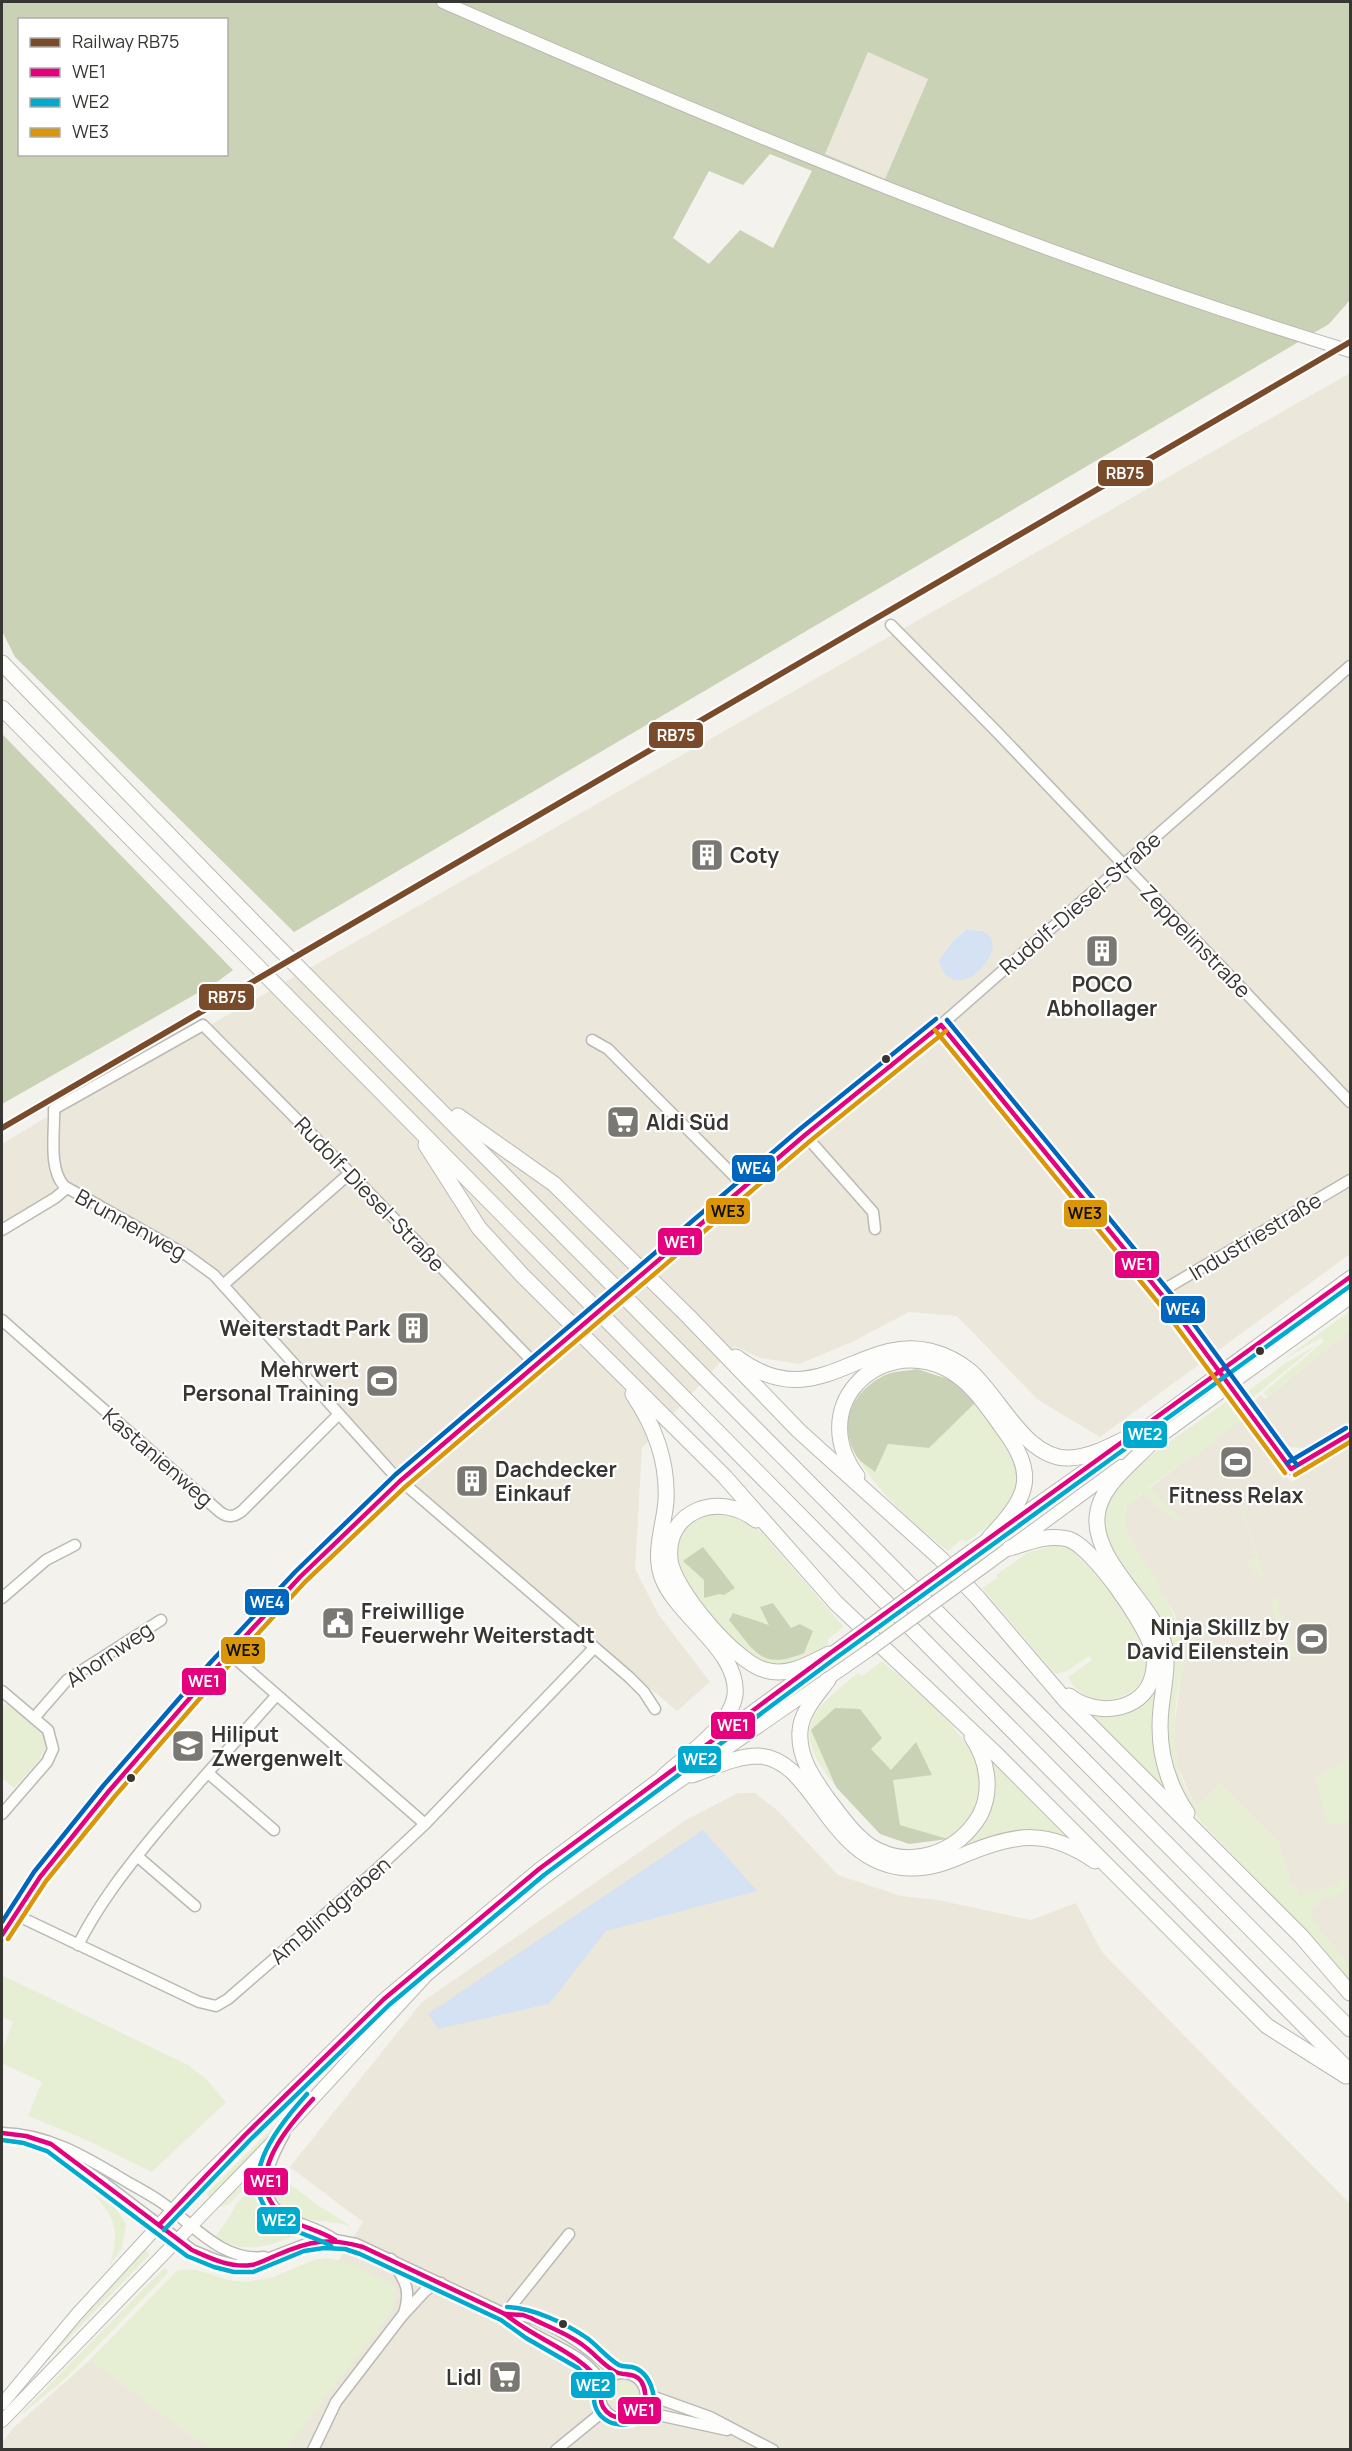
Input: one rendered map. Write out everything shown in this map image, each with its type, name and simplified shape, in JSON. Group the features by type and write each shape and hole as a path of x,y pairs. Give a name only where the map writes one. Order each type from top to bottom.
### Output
{"highway":[{"path":"2,663 274,943 1350,2029"},
{"path":"2,708 1350,2072"},
{"path":"420,1089 554,1184 688,1316 792,1424 942,1558 1066,1701 1301,1936 1350,1993"},
{"path":"412,1122 479,1228 522,1275 725,1477 836,1603 962,1722 1267,2026 1350,2079"},
{"path":"688,1316 747,1365 787,1379 816,1378 828,1375 893,1351 925,1350 941,1354 960,1363 981,1381 1020,1431 1036,1447 1060,1457 1089,1454 1137,1433"},
{"path":"599,1352 634,1395 658,1442 666,1477 666,1501 658,1552 663,1578 676,1601 724,1659 734,1683 734,1700 724,1720 664,1776"},
{"path":"880,1504 844,1455 839,1435 841,1408 850,1390 870,1373 908,1361 931,1363 952,1372 970,1386 1010,1437 1020,1454 1025,1482 1022,1498 990,1537"},
{"path":"1149,1445 1119,1475 1102,1498 1097,1514 1098,1534 1108,1556 1154,1623 1163,1641 1166,1661 1160,1724 1165,1765 1179,1800 1215,1848"},
{"path":"792,1554 749,1514 733,1507 715,1505 699,1509 682,1521 676,1530 669,1551 673,1575 680,1588 734,1651 747,1662 764,1670 789,1672 829,1654"},
{"path":"1010,1548 1051,1537 1069,1540 1087,1551 1101,1567 1145,1630 1152,1647 1154,1669 1147,1687 1134,1701 1116,1709 1100,1709 1085,1706 1071,1698 1032,1660"},
{"path":"828,1680 809,1706 800,1729 804,1759 815,1781 855,1832 870,1845 890,1855 910,1858 929,1856 945,1850 960,1841 972,1829 984,1808 988,1787 986,1769 976,1742 962,1722"},
{"path":"692,1775 741,1758 756,1756 776,1761 796,1775 847,1840 864,1854 885,1864 908,1868 930,1868 1016,1837 1042,1838 1084,1853 1127,1885"}],"main road":[{"path":"443,2 884,188 1142,281 1350,351"},
{"path":"2,2404 77,2314 173,2210 274,2106 408,1977 531,1876 664,1776 1350,1277"},
{"path":"2,2421 288,2126 427,1975 567,1861 828,1680 1350,1298"}],"street":[{"name":"Zeppelinstraße","path":"891,625 954,687 1350,1102"},
{"name":"Rudolf-Diesel-Straße","path":"654,1265 744,1186 941,1025 1350,666"},
{"name":"Rudolf-Diesel-Straße","path":"203,1025 535,1364"},
{"name":"Brunnenweg","path":"203,1025 54,1109 55,1166 58,1177 67,1188 196,1261 224,1285 338,1415 400,1481 638,1685 655,1709"},
{"path":"941,1025 1160,1292 1291,1469 1350,1434"},
{"path":"592,1040 608,1049 744,1186"},
{"path":"805,1135 873,1212 875,1229"},
{"path":"224,1285 350,1173"},
{"name":"Industriestraße","path":"1160,1292 1350,1180"},
{"path":"2,1230 55,1198 67,1188"},
{"name":"Kastanienweg","path":"2,1320 212,1505 228,1516 234,1516 242,1510 338,1415"},
{"path":"2,1935 40,1877 91,1813 230,1653 300,1577 400,1481 567,1338"},
{"path":"2,1598 41,1563 75,1545"},
{"name":"Ahornweg","path":"34,1718 67,1680 161,1620"},
{"name":"Am Blindgraben","path":"14,1914 204,2005 216,2006 228,1999 366,1879 425,1824 594,1648"},
{"path":"230,1653 276,1696 425,1824"},
{"path":"2,1690 50,1733 53,1753 2,1814"},
{"path":"78,1945 102,1904 137,1856 276,1696"},
{"path":"208,1773 274,1830"},
{"path":"137,1856 195,1906"},
{"path":"288,2126 266,2171 270,2200 286,2217 318,2229 336,2240"},
{"path":"2,2133 26,2136 66,2147 93,2160 173,2210 219,2246 249,2257 270,2256"},
{"path":"51,2144 178,2240 206,2257 236,2265 252,2265 270,2256 314,2241 336,2240 356,2244 505,2314 525,2330 580,2360 593,2370 603,2385"},
{"path":"505,2314 569,2234"},
{"path":"390,2259 408,2290 408,2301 402,2316"},
{"path":"313,2450 331,2409 402,2316 429,2288 441,2283"},
{"path":"527,2287 524,2306 531,2318"},
{"path":"505,2314 531,2318 582,2344 616,2373 636,2377 641,2381 646,2394 640,2411"},
{"path":"616,2373 603,2385 600,2397 604,2410 614,2417 625,2419 640,2411 742,2434"},
{"path":"646,2394 710,2417 773,2450"},
{"path":"556,2450 604,2410"}],"shaded area":[{"path":"868,52 928,78 885,179 825,154"},
{"path":"1350,373 1350,1254 1100,1437 1038,1400 957,1316 909,1312 852,1342 799,1364 760,1358 735,1346 642,1448 635,1569 658,1614 710,1682 677,1711 389,1466 228,1285 65,1179 60,1169 58,1138 60,1111","holes":["965,930 977,930 988,935 993,943 988,961 969,978 954,940"]},
{"path":"47,1117 52,1173 56,1188 54,1195 2,1226 2,1144"},
{"path":"1350,1330 1350,1422 1305,1448 1286,1447 1253,1402 1261,1395 1265,1399"},
{"path":"1244,1417 1291,1482 1350,1447 1350,1966 1294,1900 1299,1887 1292,1888 1279,1843 1220,1784 1197,1806 1191,1797 1178,1767 1174,1742 1184,1654 1175,1614 1128,1536 1125,1525 1124,1515 1128,1505"},
{"path":"738,1793 755,1793 777,1810 838,1875 901,1896 938,1900 1031,1920 1076,1903 1102,1952 1350,2204 1350,2449 2,2450 2,2443 12,2429 90,2360 177,2271 196,2270 229,2281 245,2282 272,2278 317,2259 339,2260 363,2222 290,2167 422,2002 686,1820"}],"green space":[{"path":"2,2 1350,2 1350,300 1329,324 294,932 15,657 2,631","holes":["868,52 928,79 885,179 825,154","770,154 812,171 773,248 740,230 709,264 673,238 709,171 743,185"]},
{"path":"2,734 233,970 217,982 2,1104"},
{"path":"1350,1311 1350,1330 1267,1397 1263,1393 1324,1341 1321,1338 1284,1359"},
{"path":"1318,1344 1251,1399 1246,1393 1284,1364"},
{"path":"917,1369 951,1380 975,1403 929,1448 888,1444 875,1472 857,1457 851,1445 848,1421 851,1410 856,1399 864,1390 885,1375"},
{"path":"1230,1399 1244,1417 1194,1457 1192,1455 1148,1488 1181,1518 1177,1522 1142,1493 1125,1509 1125,1525 1128,1536 1168,1602 1183,1646 1183,1671 1174,1724 1178,1768 1189,1794 1197,1806 1220,1784 1279,1843 1292,1888 1299,1887 1299,1895 1339,1885 1340,1877 1346,1879 1348,1883 1346,1889 1332,1899 1326,1895 1309,1912 1314,1917 1311,1920 1350,1966 1350,1983 1294,1918 1202,1823 1189,1806 1170,1762 1161,1621 1115,1553 1103,1524 1105,1505 1126,1478 1142,1463"},
{"path":"975,1403 1010,1453 1016,1467 1017,1481 1014,1495 1002,1514 966,1542 962,1539 948,1551 899,1509 858,1459 875,1471 888,1444 929,1448"},
{"path":"1242,1508 1246,1509 1245,1516 1264,1576 1260,1577 1248,1564 1247,1560 1256,1557"},
{"path":"715,1510 743,1517 763,1534 844,1627 827,1640 829,1643 823,1648 802,1660 787,1665 763,1664 748,1654 696,1599 680,1573 677,1561 679,1539 692,1522","holes":["704,1580 720,1594 704,1598","734,1613 770,1626 791,1628 809,1638 804,1653"]},
{"path":"1054,1545 1072,1550 1087,1560 1114,1595 1142,1644 1148,1666 1143,1679 1135,1689 1124,1696 1111,1700 1099,1700 1076,1689 1068,1677 1092,1660 1089,1656 1067,1671 1055,1674 982,1588 1027,1553"},
{"path":"703,1547 735,1588 724,1595 704,1598 704,1580 683,1561"},
{"path":"1280,1596 1277,1612 1283,1614 1289,1626 1283,1630 1298,1657 1295,1658 1288,1653 1281,1630 1273,1625 1276,1621 1271,1601"},
{"path":"773,1603 791,1628 800,1624 813,1631 804,1653 777,1660 768,1659 753,1649 729,1620 733,1613 769,1625 760,1607"},
{"path":"882,1661 949,1722 976,1760 981,1780 979,1799 970,1816 948,1839 900,1825 893,1780 915,1742 891,1770 871,1749 811,1730 836,1787 813,1751 810,1736 811,1724 817,1712 827,1700 858,1673 862,1676"},
{"path":"1160,1674 1173,1798 1087,1713 1104,1715"},
{"path":"8,1701 38,1724 46,1736 44,1752 14,1788 2,1778 2,1708"},
{"path":"835,1708 860,1709 882,1738 871,1749 891,1770 916,1742 932,1775 893,1780 900,1825 948,1839 909,1844 880,1834 836,1787 811,1730"},
{"path":"1350,1757 1350,1821 1334,1825 1326,1819 1315,1778"},
{"path":"993,1763 1066,1836 1063,1839 968,1848 966,1845 985,1816 991,1797"},
{"path":"2,1975 188,2065 205,2078 226,2102 152,2172 82,2138 28,2116 42,2082 2,2063 2,2051 13,2022 2,2017"},
{"path":"310,2091 312,2092 210,2197 206,2194"},
{"path":"266,2156 268,2158 261,2176 256,2176 229,2204 221,2207 219,2205"},
{"path":"262,2182 263,2193 306,2231 272,2244 249,2248 227,2243 216,2236 236,2204 254,2185"},
{"path":"270,2182 291,2185 351,2226 313,2220 289,2213 279,2206 273,2196"},
{"path":"93,2193 116,2209 126,2224 122,2248 110,2265 115,2242 114,2226 107,2211"},
{"path":"146,2249 149,2255 46,2362 44,2360"},
{"path":"328,2258 349,2263 392,2284 396,2289 395,2303 385,2321 285,2449 208,2449 90,2360 177,2271 185,2269 202,2271 244,2282 277,2276 307,2263"},
{"path":"165,2267 167,2274 66,2378 17,2418"},
{"path":"514,2316 571,2345 597,2362 595,2365 512,2319"},
{"path":"624,2382 633,2386 637,2395 633,2404 624,2408 615,2404 611,2395 615,2386"}],"water":[{"path":"966,930 985,933 992,942 991,954 972,976 959,980 947,976 939,960 954,940"},
{"path":"703,1830 757,1891 606,1931 549,2004 438,2029 428,2014"}],"tunnel":[{"path":"572,1334 649,1269"}],"rail line":[{"name":"RB75","path":"2,1128 1350,342"}],"transit line":[{"name":"WE4","path":"2,1922 34,1872 103,1786 210,1663 295,1572 395,1475 800,1129 936,1019"},
{"name":"WE4","path":"947,1020 1177,1301 1297,1465"},
{"name":"WE1","path":"2,1935 40,1877 109,1791 216,1668 300,1577 400,1481 805,1135 941,1025 1171,1306 1291,1469 1350,1434"},
{"name":"WE3","path":"935,1030 1165,1311 1285,1473"},
{"name":"WE3","path":"8,1939 46,1881 115,1796 305,1582 405,1487 810,1141 946,1031"},
{"name":"WE1","path":"159,2225 245,2135 384,1999 539,1869 829,1654 1350,1277"},
{"name":"WE2","path":"164,2230 250,2140 389,2005 544,1875 833,1660 1350,1286"},
{"name":"WE4","path":"1287,1463 1346,1428"},
{"name":"WE3","path":"1295,1475 1350,1442"},
{"name":"WE2","path":"307,2094 283,2122 263,2157 258,2174 259,2192 266,2208 281,2223 331,2246"},
{"name":"WE1","path":"313,2099 280,2140 266,2172 266,2188 272,2203 285,2217 335,2240"},
{"name":"WE1","path":"2,2133 26,2136 51,2144 192,2250 213,2259 243,2266 261,2262 309,2244 329,2241 351,2244 363,2247 505,2314"},
{"name":"WE2","path":"2,2140 24,2143 47,2151 187,2256 234,2272 253,2272 304,2251 324,2248 345,2249 501,2320 526,2338 578,2368 595,2387 596,2409 609,2422 628,2424 645,2416 651,2408 652,2389 647,2378 639,2370 619,2365 587,2338 559,2322 538,2313 507,2307"},
{"name":"WE1","path":"505,2314 531,2318 578,2342 619,2373 639,2378 645,2391 645,2401 642,2407 634,2415 623,2418 607,2412 602,2404 603,2385 593,2373 569,2354 530,2332 505,2314"}],"place":[{"name":"Coty","path":"707,855"},
{"name":"POCO Abhollager","path":"1102,951"},
{"name":"Aldi Süd","path":"623,1122"},
{"name":"Weiterstadt Park","path":"413,1328"},
{"name":"Mehrwert Personal Training","path":"382,1381"},
{"name":"Fitness Relax","path":"1236,1462"},
{"name":"Dachdecker Einkauf","path":"472,1481"},
{"name":"Freiwillige Feuerwehr Weiterstadt","path":"338,1623"},
{"name":"Ninja Skillz by David Eilenstein","path":"1312,1639"},
{"name":"Hiliput Zwergenwelt","path":"188,1746"},
{"name":"Lidl","path":"505,2377"}]}
